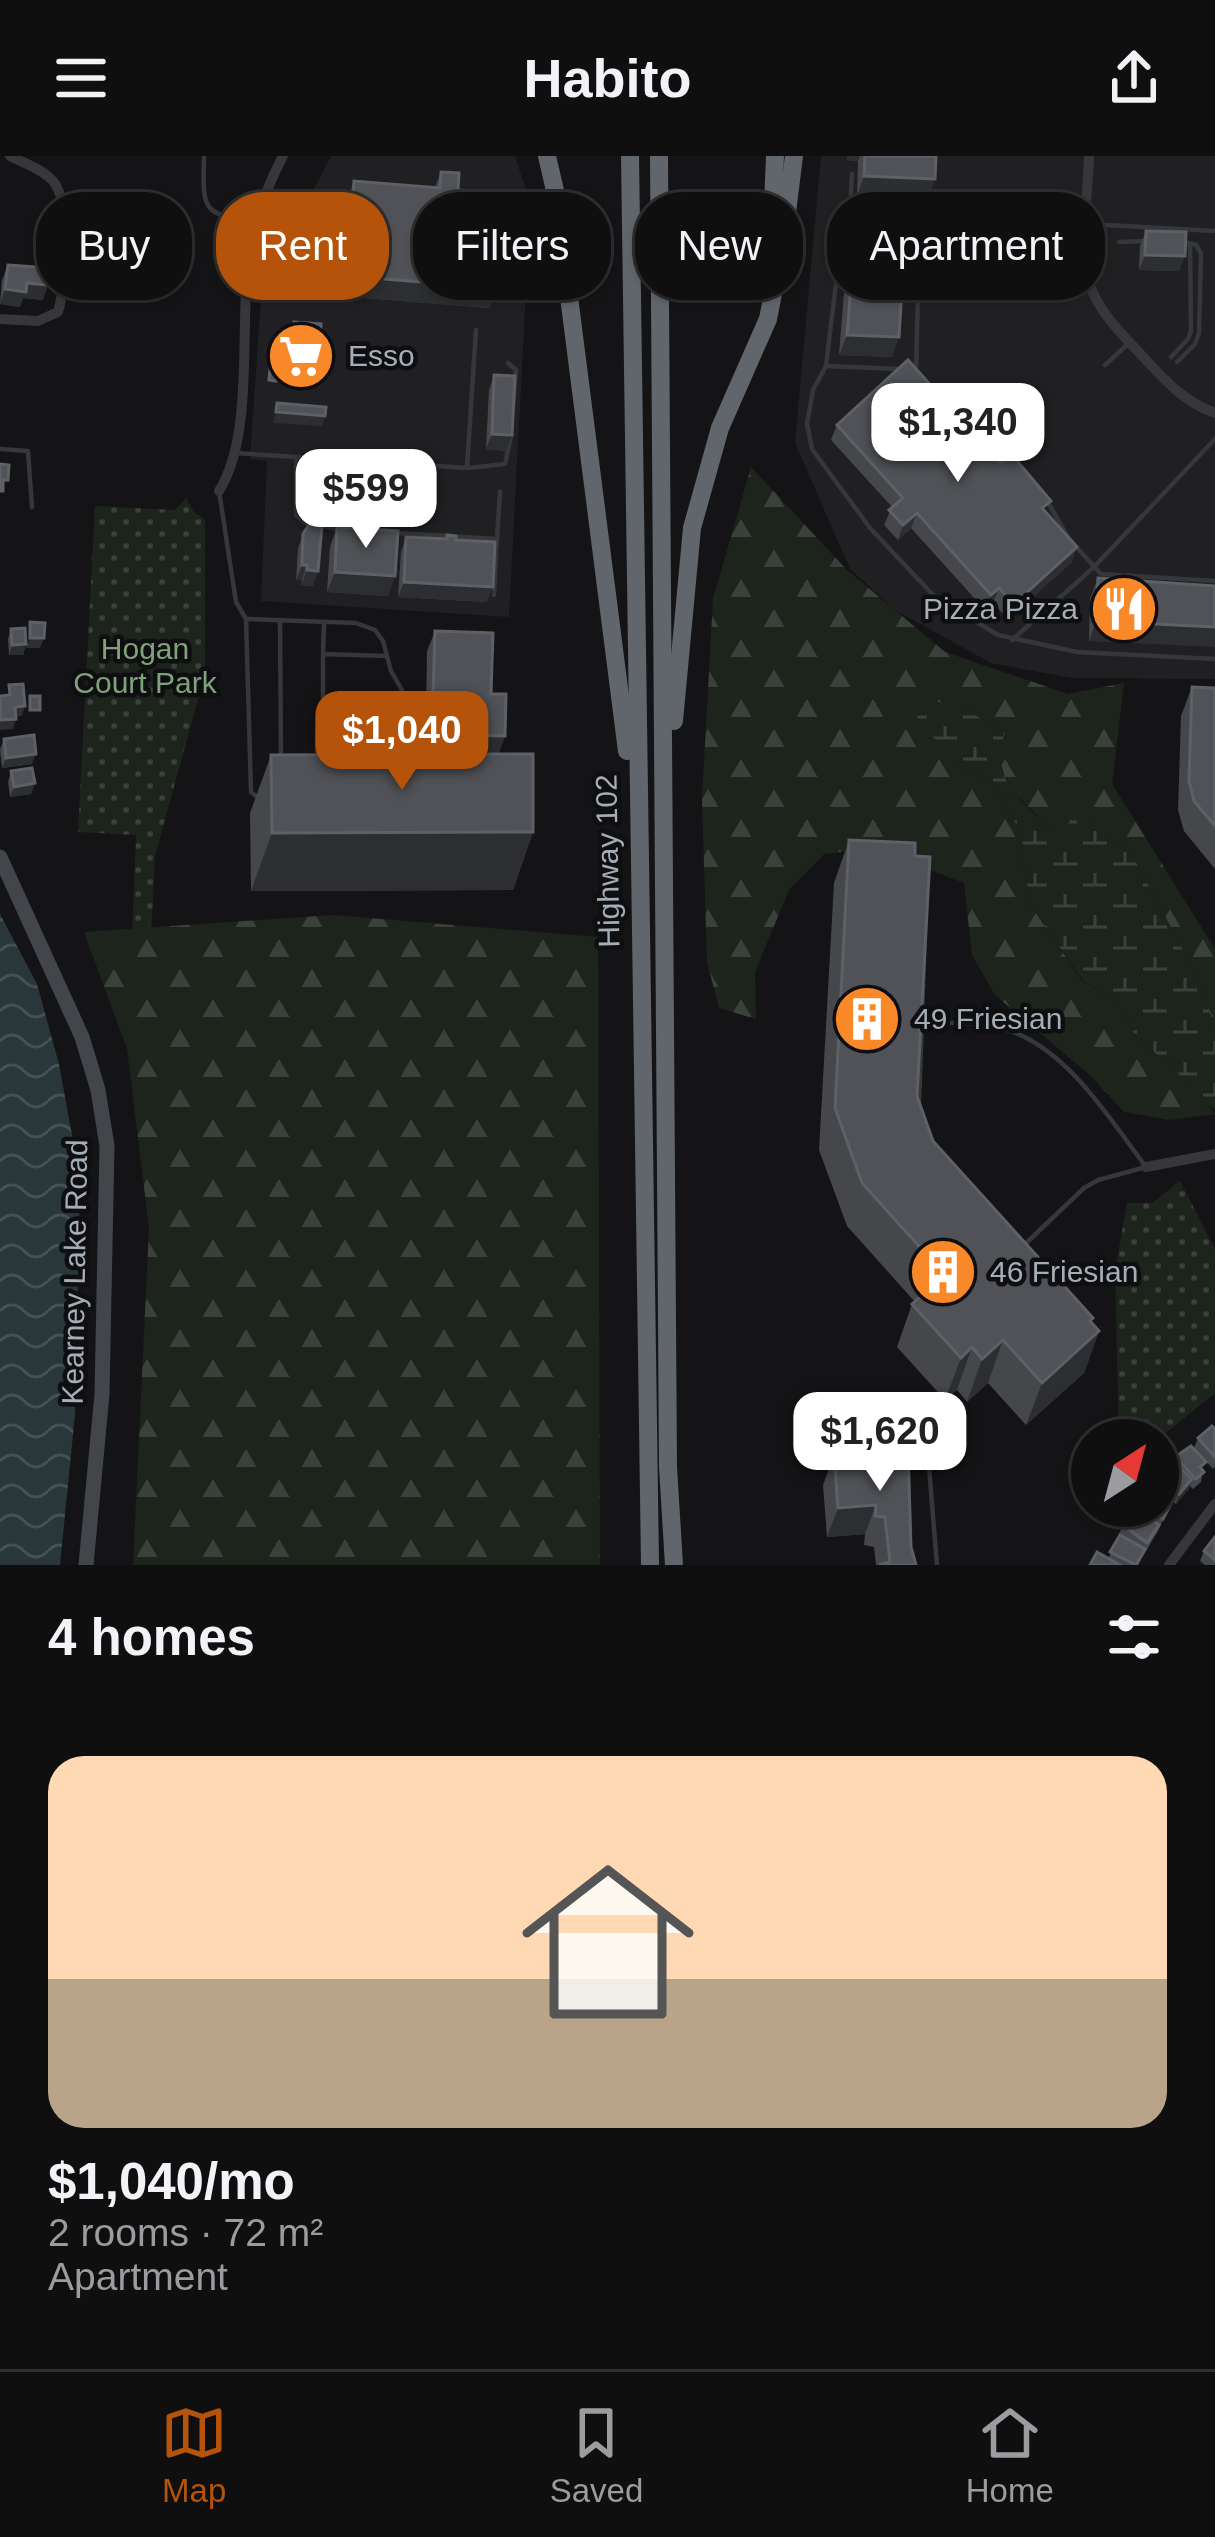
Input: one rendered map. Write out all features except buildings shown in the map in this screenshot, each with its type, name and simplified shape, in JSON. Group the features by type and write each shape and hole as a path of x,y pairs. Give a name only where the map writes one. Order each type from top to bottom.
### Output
{"highway":[{"path":"547,156 603,546 638,840"},
{"name":"Highway 102","path":"630,156 650,1565"},
{"name":"Highway 102","path":"659,156 668,1445 674,1565"},
{"path":"664,840 692,529 713,450 750,353 772,230 775,156"},
{"path":"750,353 758,347 777,282 794,156"}],"main road":[{"name":"Kearney Lake Road","path":"0,856 82,1037 98,1090 107,1146 103,1394 86,1565"}],"street":[{"path":"0,319 50,319 58,313 63,287 60,192 49,176 10,156"},
{"path":"267,192 283,156"},
{"path":"1088,192 1089,156"},
{"path":"219,491 236,453 246,300"},
{"path":"1097,300 1179,393 1215,413"},
{"path":"1146,1167 1215,1154"},
{"path":"1169,1565 1215,1504"}],"lane":[{"path":"204,156 203,200 216,216"},
{"path":"851,192 852,174"},
{"path":"1105,224 1215,231"},
{"path":"1119,242 1147,241"},
{"path":"1164,241 1189,242 1201,254 1199,333 1195,344 1174,360"},
{"path":"834,300 826,366 813,390 807,424 812,449 870,528 934,596 1012,640 1077,652 1215,658"},
{"path":"917,300 915,370 925,382"},
{"path":"467,468 476,330"},
{"path":"1105,365 1130,342"},
{"path":"508,363 516,370 513,414"},
{"path":"826,366 915,370"},
{"path":"236,453 477,469 506,464 511,436"},
{"path":"1012,640 1093,568 1215,439"},
{"path":"0,448 28,451 32,507"},
{"path":"983,448 1005,454 1017,467"},
{"path":"296,459 296,515 304,523 343,529"},
{"path":"219,491 236,602 246,619 251,792 265,800"},
{"path":"1040,491 1093,568 1108,577 1215,581"},
{"path":"494,595 500,492"},
{"path":"395,532 497,539"},
{"path":"246,619 366,625 383,640 414,711 415,756"},
{"path":"280,622 281,777"},
{"path":"324,622 323,701 407,699"},
{"path":"323,654 387,656"},
{"path":"351,729 352,774"},
{"path":"388,729 388,773"},
{"path":"317,731 317,776"},
{"path":"921,893 928,905 921,1124"},
{"path":"923,1022 996,1028 1032,1042 1101,1106 1146,1167 1084,1188 1019,1250"},
{"path":"915,1455 929,1467 937,1565"}],"shaded area":[{"path":"331,156 515,156 527,192 413,192 413,300 526,300 509,617 261,601 267,461 250,459 261,300 389,300 389,192 313,192"},
{"path":"821,156 1215,156 1215,679 1072,678 991,663 895,610 850,569 795,443"}],"green space":[{"path":"751,467 847,570 945,652 1068,694 1124,683 1112,784 1215,949 1215,1026 1189,961 1130,851 1100,837 1085,813 1056,834 1008,787 997,752 1004,732 963,708 956,765 992,781 1016,824 1031,906 1083,982 1116,999 1137,1039 1171,1065 1215,1114 1169,1120 1124,1112 1091,1076 995,995 972,955 964,883 873,848 824,854 789,890 755,972 756,1019 719,1008 707,962 702,799 713,599"},
{"name":"Hogan Court Park","path":"186,498 205,520 205,674 155,856 151,938 132,937 136,835 78,832 95,506 175,510"},
{"path":"930,700 963,708 1005,733 1000,749 1005,777 1021,801 1055,833 1085,812 1100,837 1130,851 1189,961 1215,1026 1215,1110 1171,1065 1137,1039 1116,999 1084,982 1031,906 1016,824 992,781 956,765 917,717"},
{"path":"333,915 598,937 600,1565 133,1565 149,1228 127,1049 84,932"},
{"path":"1180,1181 1215,1249 1215,1393 1179,1422 1119,1419 1115,1271 1127,1203 1152,1203"}],"water":[{"path":"0,914 37,984 59,1064 80,1179 75,1414 60,1565 0,1565"}],"place":[{"name":"Esso","path":"301,356"},
{"name":"Pizza Pizza","path":"1124,609"},
{"name":"49 Friesian","path":"867,1019"},
{"name":"46 Friesian","path":"943,1272"}]}
